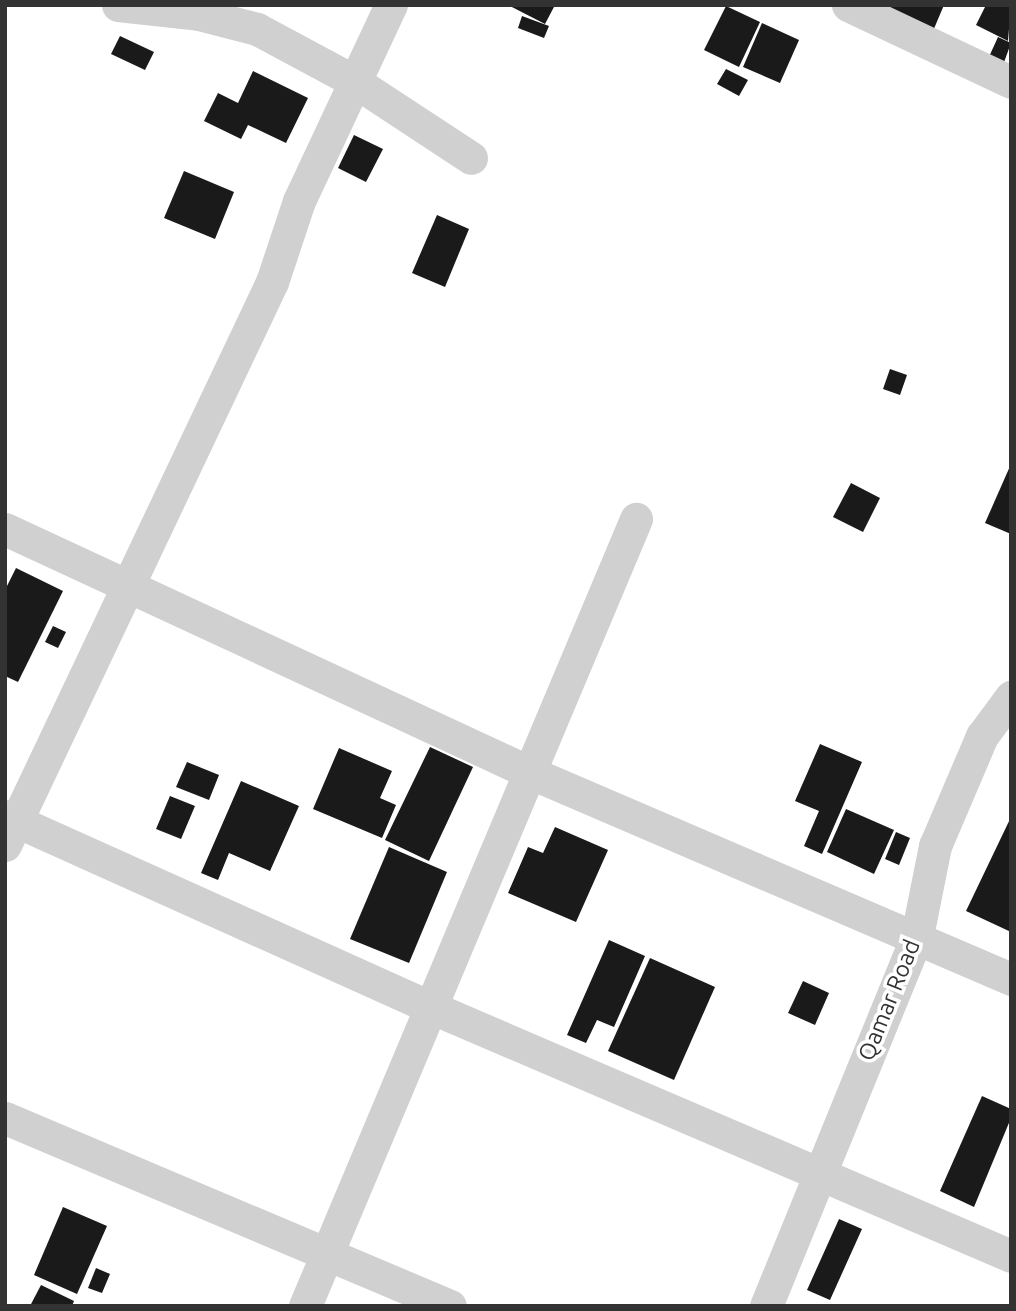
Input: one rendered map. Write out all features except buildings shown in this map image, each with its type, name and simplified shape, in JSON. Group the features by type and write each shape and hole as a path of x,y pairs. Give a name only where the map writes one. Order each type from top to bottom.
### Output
{"street":[{"path":"118,5 199,14 257,29 354,80 471,158"},
{"path":"391,5 299,201 272,282 9,828 1011,1255"},
{"path":"848,5 1011,82"},
{"path":"305,1306 428,1006 636,519"},
{"path":"5,528 529,772 918,936 1011,979"},
{"name":"Qamar Road","path":"766,1306 817,1173 918,936 935,846 982,736 1011,697"},
{"path":"5,1118 450,1306"}]}
